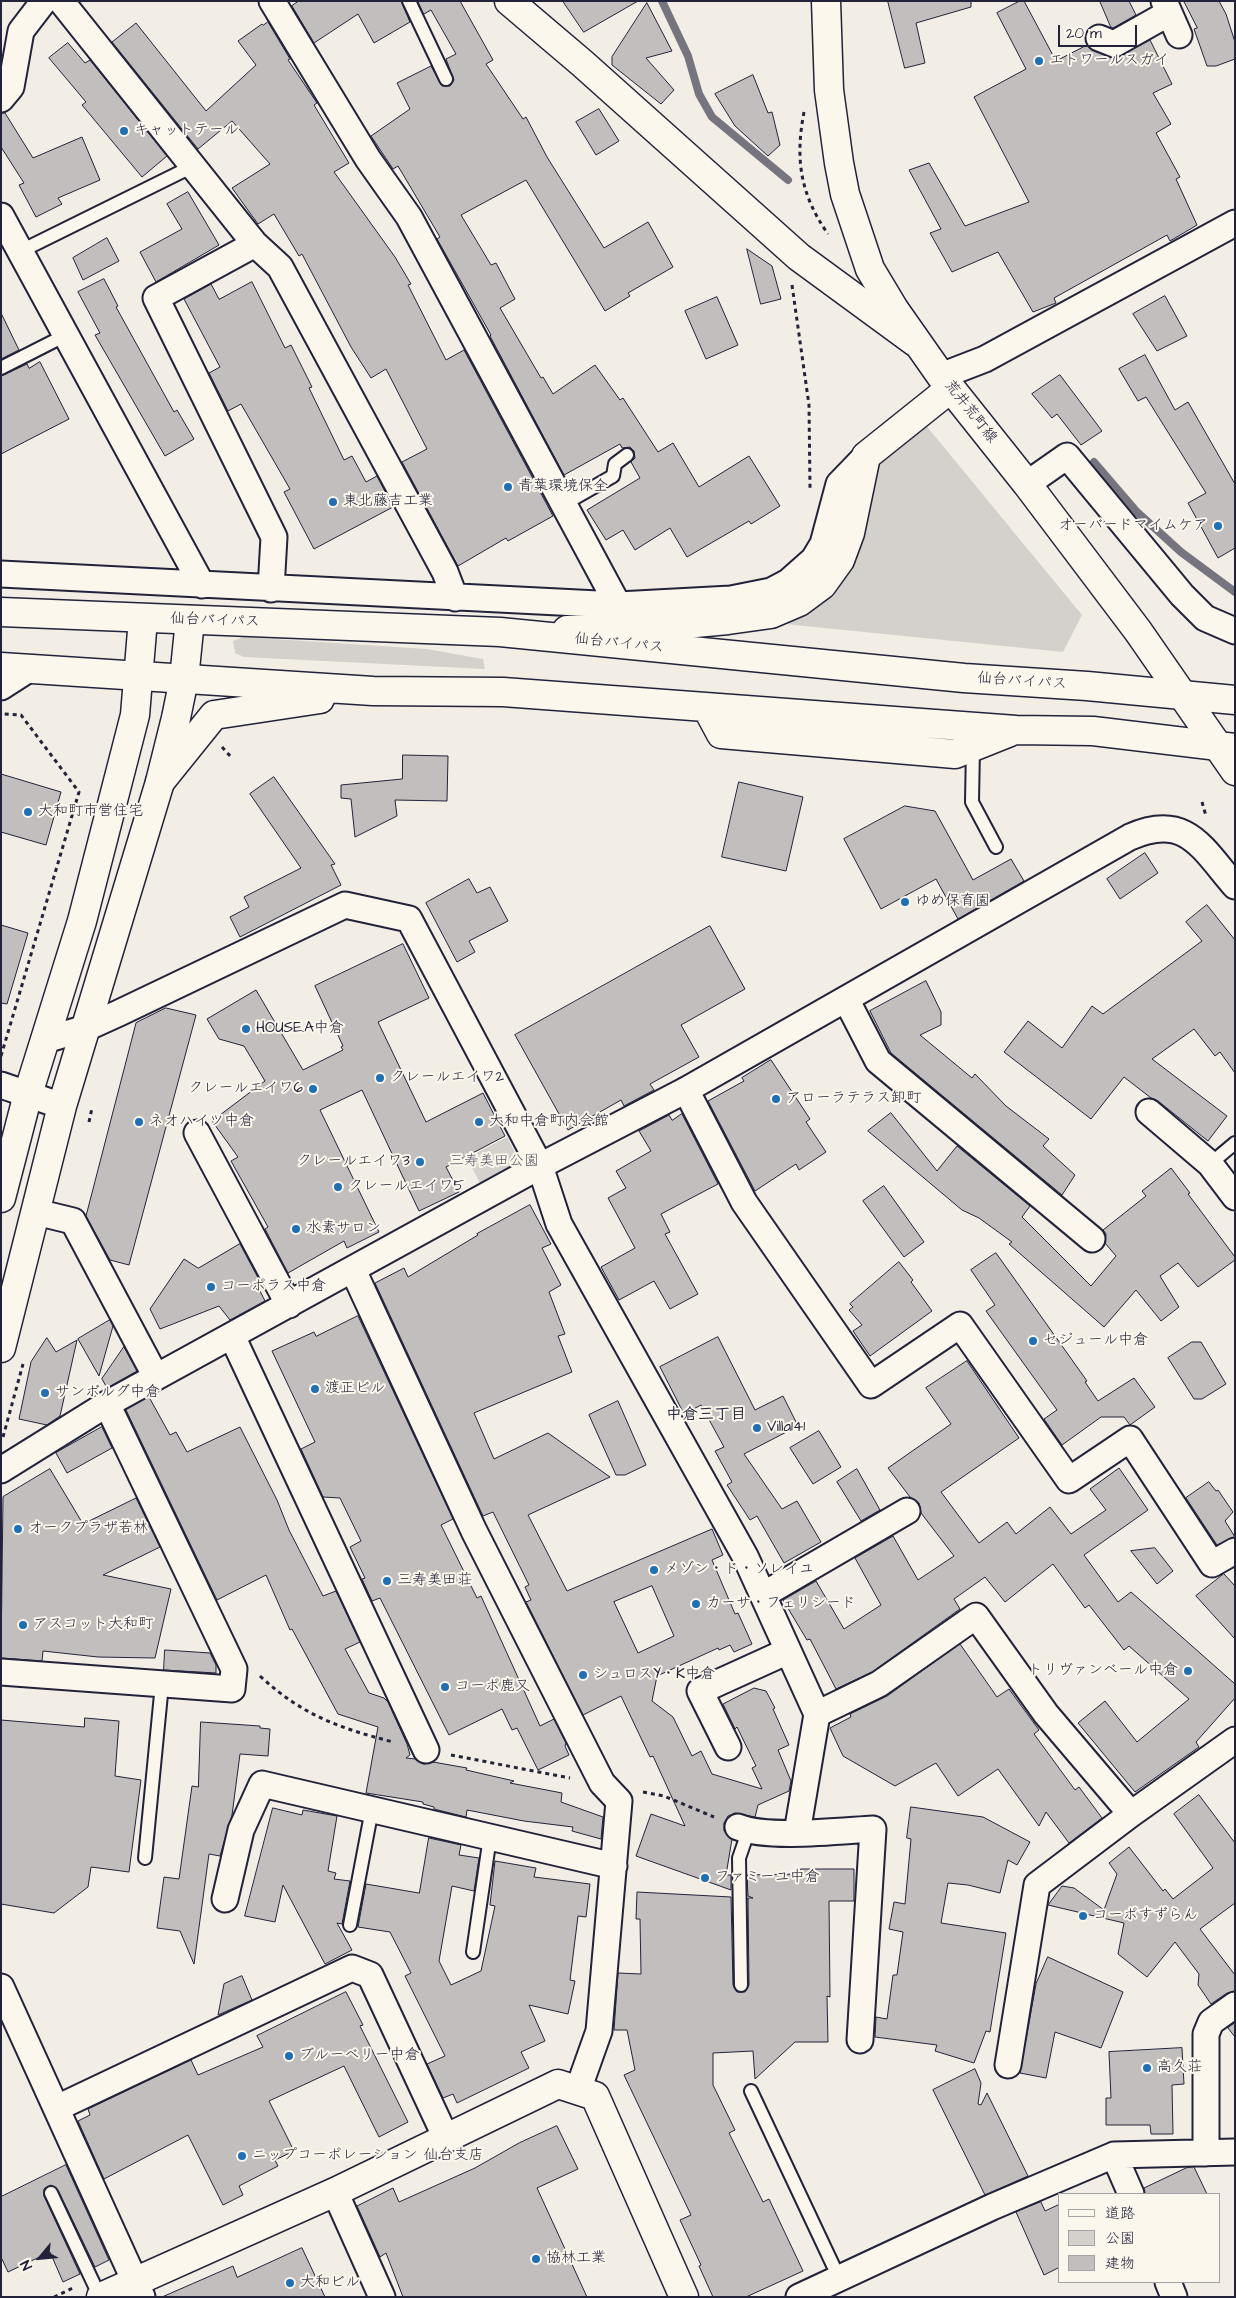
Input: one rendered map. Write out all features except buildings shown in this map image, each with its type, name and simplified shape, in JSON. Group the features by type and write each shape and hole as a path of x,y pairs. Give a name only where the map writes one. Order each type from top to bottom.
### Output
{"main road":[{"path":"509,1 582,63 799,257 922,348"},
{"name":"荒井荒町線","path":"826,1 831,108 845,194 870,269 894,309 946,382 1027,484 1138,631 1182,696 1226,747 1235,772"},
{"path":"500,632 663,626 728,620 771,614 799,602 822,585 840,560 850,533 866,456 946,382"},
{"name":"仙台バイパス","path":"1,612 500,632 954,677 1087,686 1235,700"},
{"path":"1,1198 28,1094 82,920 133,724 143,619"},
{"path":"1,1348 62,1106 160,782 184,679 190,620"},
{"path":"1,667 373,691 503,692 1016,730 1093,732 1226,747"},
{"path":"160,782 214,715 373,691"},
{"path":"707,708 721,734 955,754 1016,730"},
{"path":"101,2297 138,2289 558,2084 595,2096 684,2297"}],"street":[{"path":"1,99 11,87 21,31 44,1"},
{"path":"61,1 255,244 280,268 445,572 455,598"},
{"path":"272,1 368,159 409,217 618,605"},
{"path":"1099,38 1114,44 1170,16"},
{"path":"1,216 202,585"},
{"path":"946,382 1235,223"},
{"path":"255,244 156,298 274,537 270,589"},
{"path":"1,574 618,605 731,599 771,592 788,582 814,559 823,544 839,484 866,456"},
{"path":"1027,484 1067,456 1182,595 1206,618 1235,631"},
{"path":"1,687 29,669"},
{"path":"1,1470 107,1404 540,1166 686,1090 1145,830 1164,828 1179,830 1193,838 1235,886"},
{"path":"45,1040 86,1028 345,905 409,919 540,1166 559,1224 745,1556 817,1714 797,1833"},
{"path":"846,999 878,1060 1092,1239"},
{"path":"1,1085 62,1106"},
{"path":"686,1090 744,1202 870,1385 960,1325 1069,1480 1130,1439 1212,1564 1235,1551"},
{"path":"1149,1112 1210,1164 1235,1197"},
{"path":"196,1133 289,1305"},
{"path":"36,1212 73,1221 156,1377"},
{"path":"353,1270 474,1531 602,1783 620,1801 599,2032 578,2090"},
{"path":"232,1336 426,1750"},
{"path":"1,1672 232,1689 234,1669 107,1404"},
{"path":"763,1595 907,1511"},
{"path":"817,1714 879,1684 976,1616 1046,1714 1131,1814"},
{"path":"728,1747 700,1691 788,1652"},
{"path":"1008,2065 1037,1885 1131,1814 1235,1740"},
{"path":"225,1899 241,1830 262,1784 614,1866"},
{"path":"743,1829 797,1833 873,1829 860,2040"},
{"path":"57,2108 352,1968 370,1975 446,2138"},
{"path":"1,1987 138,2289"},
{"path":"1206,2153 1206,2034 1211,2022 1235,2005"},
{"path":"799,2297 992,2207 1114,2155 1235,2152"},
{"path":"1114,2155 1131,2193"},
{"path":"336,2192 382,2297"},
{"path":"1168,2283 1174,2297"}],"lane":[{"path":"410,1 446,79"},
{"path":"21,251 193,166"},
{"path":"1,368 66,335"},
{"path":"564,504 613,476 615,464 627,455"},
{"path":"973,747 972,802 996,847"},
{"path":"1210,1164 1235,1143"},
{"path":"145,1858 162,1684"},
{"path":"350,1925 372,1810"},
{"path":"741,1985 739,1858 743,1829"},
{"path":"473,1952 490,1837"},
{"path":"751,2092 839,2278"},
{"path":"51,2193 101,2297"}],"path":[{"path":"791,283 808,405 810,435 809,497"},
{"path":"1,714 21,715 79,792 2,1056"},
{"path":"216,741 232,758"},
{"path":"602,1783 664,1796 743,1829"}],"green space":[{"path":"924,423 1082,615 1063,652 785,624 829,597 840,584 855,557 866,525 876,475 877,460"},
{"path":"243,637 427,649 483,659 485,669 244,657 235,653 233,641"},
{"name":"三寿美田公園","path":"507,1137 522,1166 482,1187 467,1158"}],"waterway":[{"path":"662,1 688,56 699,94 712,117 788,180"},
{"path":"1094,462 1137,512 1181,552 1235,592"}],"place":[{"name":"エトワールスガイ","path":"1039,61"},
{"name":"キャットテール","path":"124,131"},
{"name":"青葉環境保全","path":"508,487"},
{"name":"東北藤吉工業","path":"333,502"},
{"name":"オーバードマイムケア","path":"1218,526"},
{"name":"大和町市営住宅","path":"28,812"},
{"name":"ゆめ保育園","path":"905,902"},
{"name":"HOUSE.A中倉","path":"246,1029"},
{"name":"クレールエイワ2","path":"380,1078"},
{"name":"クレールエイワ6","path":"313,1089"},
{"name":"アローラテラス卸町","path":"776,1099"},
{"name":"ネオハイツ中倉","path":"139,1122"},
{"name":"大和中倉町内会館","path":"479,1122"},
{"name":"クレールエイワ3","path":"420,1162"},
{"name":"クレールエイワ5","path":"338,1187"},
{"name":"水素サロン","path":"296,1229"},
{"name":"コーポラス中倉","path":"211,1287"},
{"name":"セジュール中倉","path":"1033,1341"},
{"name":"渡正ビル","path":"315,1389"},
{"name":"サンボルグ中倉","path":"45,1393"},
{"name":"Villa141","path":"757,1428"},
{"name":"オークプラザ若林","path":"18,1529"},
{"name":"メゾン・ド・ソレイユ","path":"654,1570"},
{"name":"三寿美田荘","path":"387,1581"},
{"name":"カーサ・フェリシード","path":"696,1604"},
{"name":"アスコット大和町","path":"23,1625"},
{"name":"トリヴァンベール中倉","path":"1188,1671"},
{"name":"シュロスY・K中倉","path":"583,1675"},
{"name":"コーポ鹿又","path":"445,1687"},
{"name":"ファミーユ中倉","path":"705,1878"},
{"name":"コーポすずらん","path":"1083,1916"},
{"name":"ブルーベリー中倉","path":"289,2056"},
{"name":"高久荘","path":"1147,2068"},
{"name":"ニップコーポレーション 仙台支店","path":"242,2156"},
{"name":"協林工業","path":"536,2259"},
{"name":"大和ビル","path":"290,2283"}],"district":[{"name":"中倉三丁目","path":"706,1416"}]}
